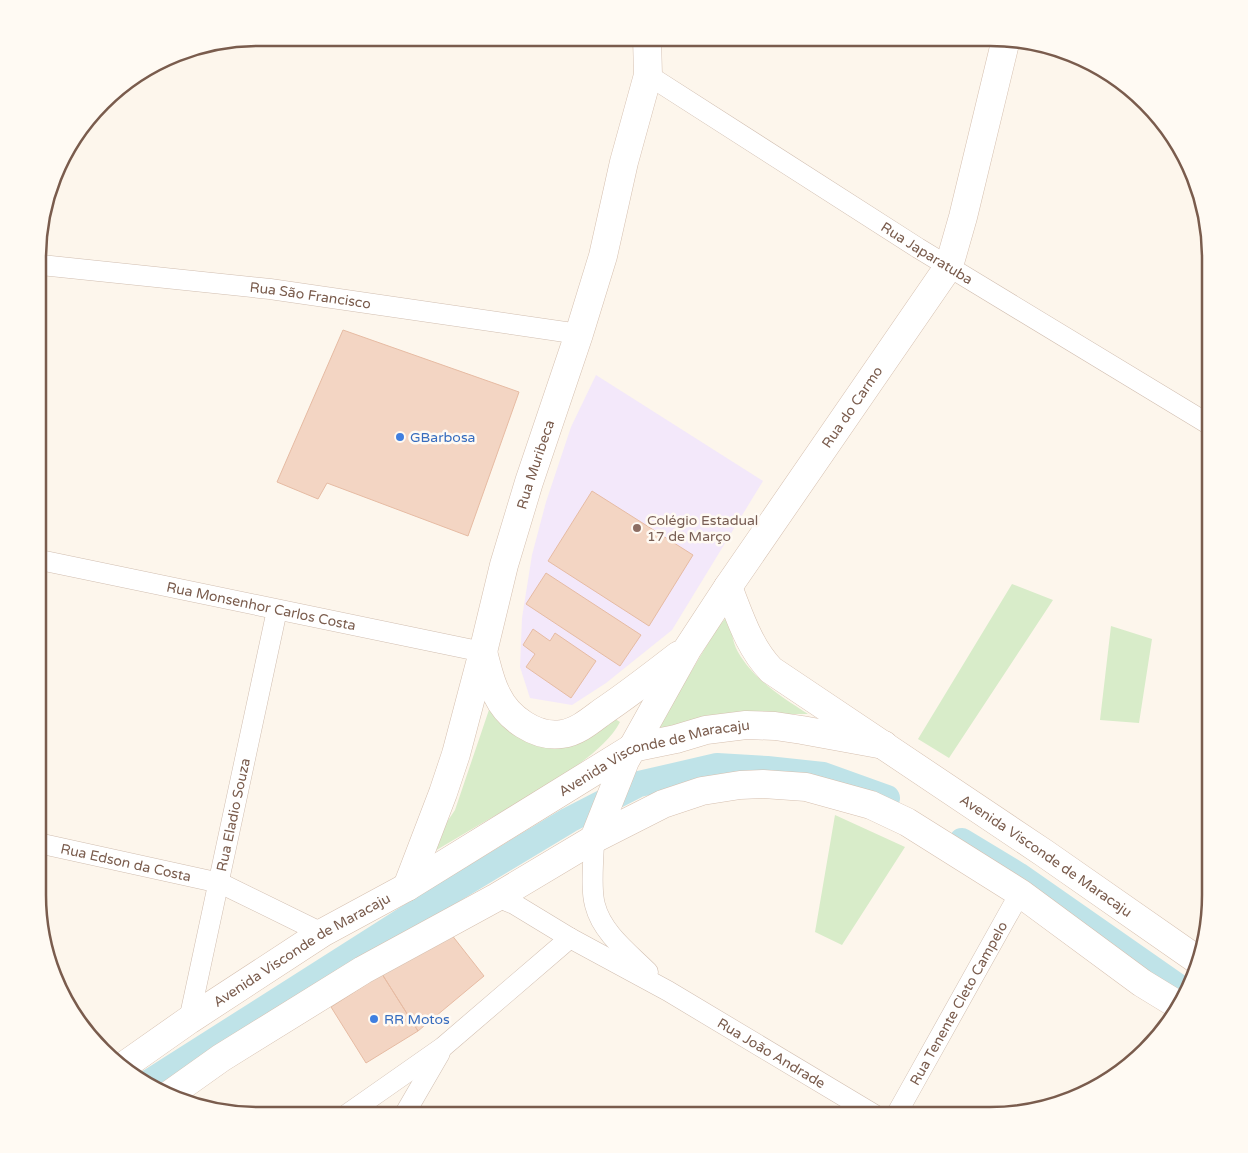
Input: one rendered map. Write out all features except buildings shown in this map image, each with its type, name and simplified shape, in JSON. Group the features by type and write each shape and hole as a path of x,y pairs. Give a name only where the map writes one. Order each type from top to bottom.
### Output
{"main road":[{"name":"Rua Muribeca","path":"407,888 456,754 504,566 579,334 602,256 624,162 648,75 647,46"},
{"name":"Rua do Carmo","path":"599,827 629,754 688,648 949,266 963,217 1004,47"},
{"path":"728,587 750,642 760,659 771,670 884,745"},
{"path":"483,652 498,697 508,712 528,727 553,735 576,730 688,648"},
{"name":"Avenida Visconde de Maracaju","path":"129,1063 189,1020 322,933 407,888 629,754 706,730 746,725 775,726 884,745 1044,852 1192,957"},
{"path":"176,1091 221,1058 347,980 497,897 599,827 702,791 740,785 764,784 806,787 871,805 907,822 1020,893 1142,983 1173,1001"}],"street":[{"name":"Rua Japaratuba","path":"648,75 918,248 1202,420"},
{"name":"Rua São Francisco","path":"46,266 270,289 579,334"},
{"name":"Rua Monsenhor Carlos Costa","path":"46,561 483,652"},
{"name":"Rua Eladio Souza","path":"189,1020 278,610"},
{"name":"Rua João Andrade","path":"599,827 593,891 599,917 620,945 668,991"},
{"name":"Rua Edson da Costa","path":"46,845 220,883 322,933"},
{"name":"Rua Tenente Cleto Campelo","path":"900,1107 1020,893"},
{"name":"Rua João Andrade","path":"497,897 514,904 570,938 668,991 862,1107"},
{"path":"359,1107 443,1047 570,938"},
{"path":"409,1107 443,1047"}],"shaded area":[{"name":"Colégio Estadual 17 de Março","path":"596,375 763,481 672,630 606,683 572,705 530,698 520,667 522,618 532,555 546,502 571,427"}],"green space":[{"path":"1012,584 1053,600 949,758 918,739"},
{"path":"728,615 734,644 752,671 769,687 808,714 760,714 655,732 716,630"},
{"path":"1111,626 1152,639 1139,723 1100,720"},
{"path":"492,701 544,744 612,717 620,722 599,748 568,772 422,859 455,810"},
{"path":"835,815 905,847 842,945 815,932"}],"waterway":[{"path":"154,1079 428,905 569,820 639,784 717,766 823,775 887,798"},
{"path":"962,841 1018,875 1180,988"}],"place":[{"name":"GBarbosa","path":"400,437"},
{"name":"Colégio Estadual 17 de Março","path":"637,528"},
{"name":"RR Motos","path":"374,1019"}]}
